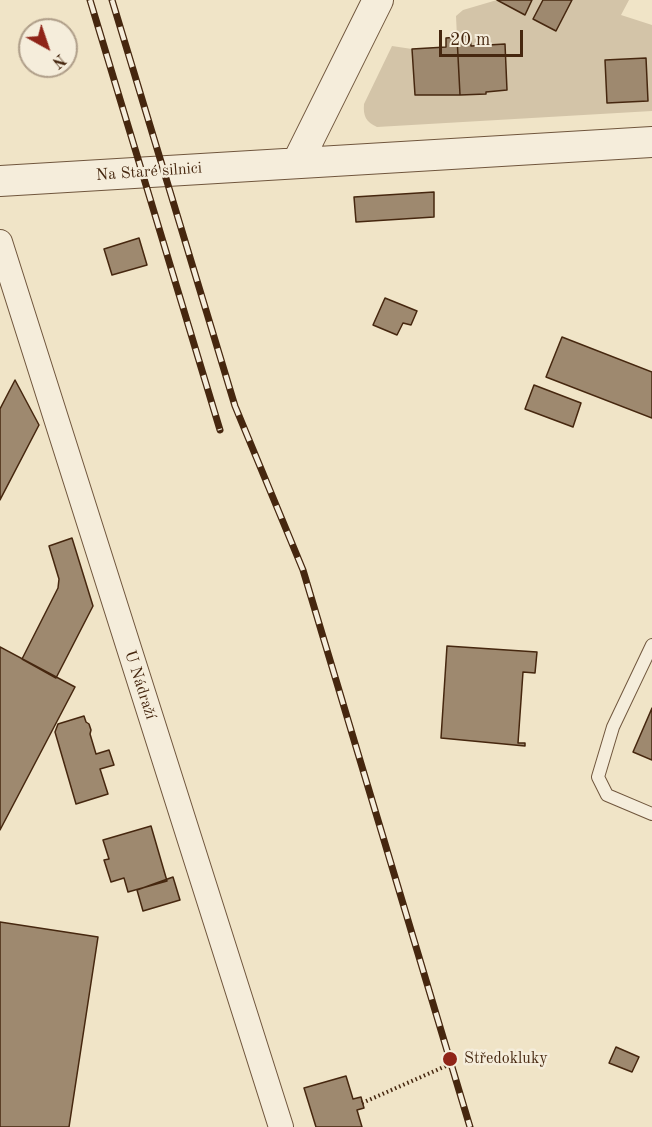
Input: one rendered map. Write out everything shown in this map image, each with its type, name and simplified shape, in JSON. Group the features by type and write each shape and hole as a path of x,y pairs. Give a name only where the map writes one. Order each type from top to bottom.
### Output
{"street":[{"path":"297,163 378,0"},
{"name":"Na Staré silnici","path":"0,181 652,142"},
{"name":"U Nádraží","path":"0,242 281,1127"}],"lane":[{"path":"652,645 613,727 598,777 607,795 652,814"}],"path":[{"path":"362,1102 446,1066"}],"shaded area":[{"path":"497,0 525,14 532,0 543,0 533,19 556,31 572,0 629,0 621,15 652,25 652,111 377,127 368,121 364,112 364,104 392,46 412,49 415,95 486,94 486,92 507,90 504,45 471,46 457,37 456,16 463,10"}],"building":[{"path":"497,0 532,0 525,15"},
{"path":"543,0 572,0 556,31 533,19"},
{"path":"470,36 471,46 505,44 507,90 460,95 457,37"},
{"path":"457,37 460,95 415,95 412,49 446,47 446,38"},
{"path":"646,58 648,101 607,103 605,60"},
{"path":"434,192 434,217 356,222 354,197"},
{"path":"139,238 147,265 112,275 104,249"},
{"path":"385,298 417,311 411,325 403,323 397,335 373,325"},
{"path":"562,337 652,372 652,418 546,377"},
{"path":"15,380 39,425 0,500 0,409"},
{"path":"534,385 581,403 573,427 525,409"},
{"path":"72,538 93,606 56,678 22,659 58,588 59,579 49,546"},
{"path":"447,646 537,652 535,673 523,672 518,743 525,743 525,746 441,738"},
{"path":"0,647 75,687 0,830"},
{"path":"652,708 652,760 633,752"},
{"path":"84,716 91,730 96,754 109,750 114,765 100,769 108,794 76,804 55,732 58,724"},
{"path":"151,826 167,881 128,892 124,878 111,882 104,860 109,859 103,840"},
{"path":"173,877 180,900 143,911 137,890"},
{"path":"0,922 98,937 69,1127 0,1127"},
{"path":"616,1047 639,1057 632,1072 609,1063"},
{"path":"346,1076 353,1099 361,1097 364,1108 357,1110 362,1127 316,1127 304,1088"}],"railway":[{"path":"90,0 220,430"},
{"path":"112,0 235,406 303,570 470,1127"}],"place":[{"name":"Středokluky","path":"450,1059"}]}
